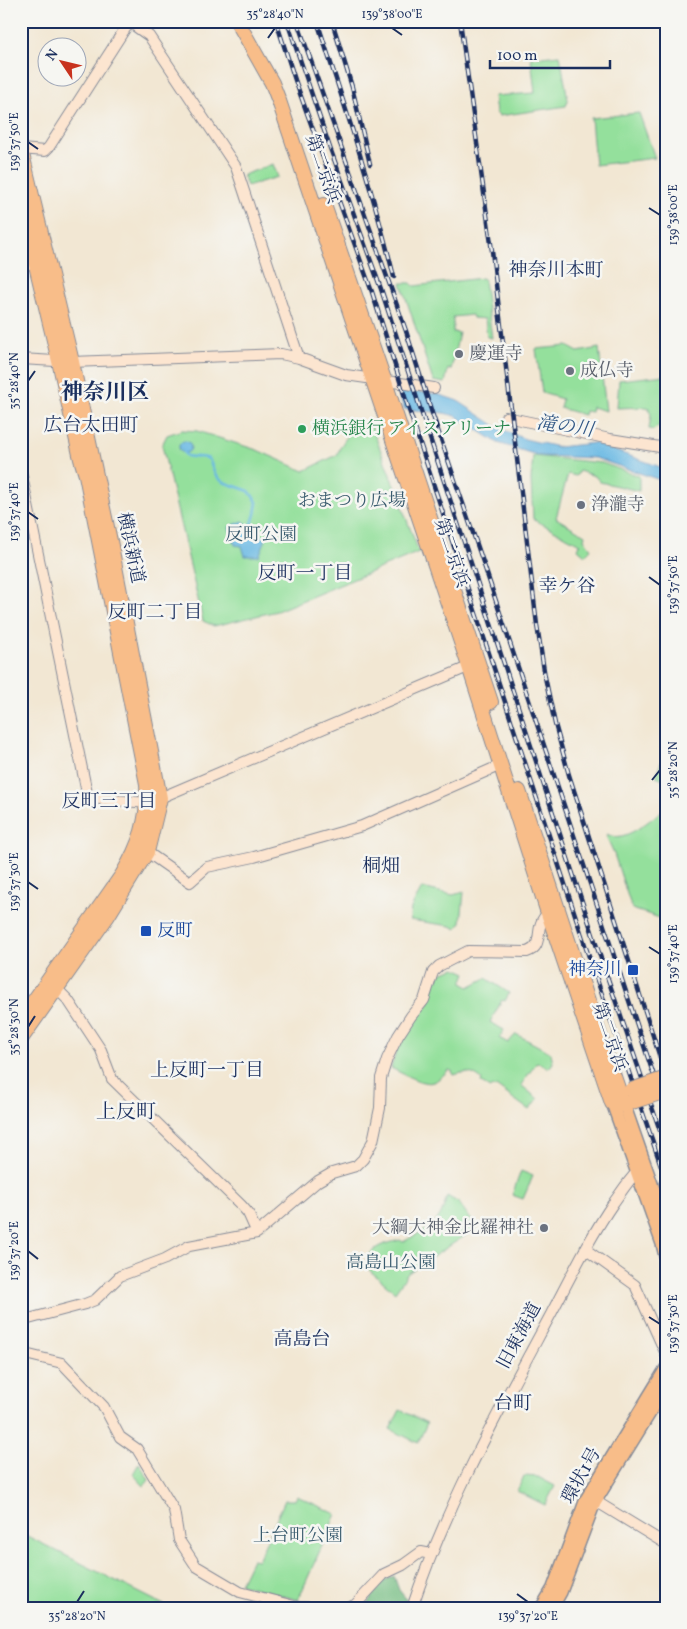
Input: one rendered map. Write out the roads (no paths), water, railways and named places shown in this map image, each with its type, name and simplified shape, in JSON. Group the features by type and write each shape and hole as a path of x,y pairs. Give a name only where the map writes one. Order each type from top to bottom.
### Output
{"highway":[{"name":"第二京浜","path":"237,21 272,83 378,379"},
{"name":"第二京浜","path":"247,21 286,94 378,379 594,1020 625,1099"},
{"name":"横浜新道","path":"21,149 66,362 147,784 154,800 147,852 107,917 21,1039"},
{"name":"横浜新道","path":"21,203 36,262 66,362"},
{"name":"第二京浜","path":"474,664 501,764 548,913 625,1099"},
{"name":"横浜新道","path":"21,1018 136,853 147,814 154,800"},
{"path":"625,1099 666,1078"},
{"path":"625,1099 666,1090"}],"main road":[{"path":"625,1099 637,1172 666,1260"},
{"path":"625,1099 666,1224"},
{"name":"環状1号","path":"541,1608 553,1588 591,1501 666,1368"},
{"name":"環状1号","path":"552,1608 561,1592 591,1501 666,1387"}],"street":[{"path":"21,149 45,151 49,147 129,22 149,36 236,167 299,358"},
{"path":"21,266 36,262"},
{"path":"21,359 66,362 281,354 346,374 434,388"},
{"path":"506,417 610,439 666,448"},
{"path":"21,472 88,798 154,800 474,664"},
{"path":"147,852 190,882 207,867 254,857 362,826 501,764"},
{"path":"21,1321 95,1300 120,1276 165,1259 190,1246 257,1233 318,1181 332,1173 356,1166 370,1146 374,1135 380,1108 382,1078 387,1059 398,1036 424,1000 433,972 438,966 468,951 527,952 533,950 537,944 540,922 548,913"},
{"path":"56,988 68,1000 101,1050 112,1078 241,1205 248,1213 257,1233"},
{"name":"旧東海道","path":"412,1608 431,1554 480,1447 585,1249 606,1214 637,1172"},
{"path":"585,1249 635,1285 666,1354"},
{"path":"21,1353 62,1364 104,1407 120,1438 137,1449 174,1510 179,1540 196,1566 240,1592 298,1606 320,1608"},
{"path":"591,1501 666,1544"},
{"path":"349,1608 356,1604 384,1574 403,1565 421,1552 431,1554"}],"water":[{"path":"398,390 437,394 458,401 499,428 525,439 558,447 594,443 666,469 666,482 595,458 541,456 498,443 456,416 404,409"},
{"path":"183,441 187,441 191,447 187,453 183,453 179,449 179,445"},
{"path":"243,521 266,539 259,556 245,556 242,546 235,545 229,527"}],"waterway":[{"path":"184,453 187,456 209,459 216,476 223,482 249,491 257,502 251,527"}],"railway":[{"path":"276,21 295,80 372,292 586,948 666,1180"},
{"path":"287,21 381,289 596,944 666,1148"},
{"path":"297,21 406,331 666,1112"},
{"path":"317,21 368,181 394,277"},
{"path":"332,21 352,87 370,164"},
{"path":"460,21 492,251 537,625 545,677 569,775 666,1076"}],"place":[{"name":"慶運寺","path":"459,354"},
{"name":"成仏寺","path":"570,371"},
{"name":"横浜銀行 アイスアリーナ","path":"302,429"},
{"name":"浄瀧寺","path":"581,505"},
{"name":"反町","path":"146,931"},
{"name":"神奈川","path":"633,970"},
{"name":"大綱大神金比羅神社","path":"544,1228"}],"district":[{"name":"神奈川本町","path":"556,271"},
{"name":"神奈川区","path":"105,393"},
{"name":"広台太田町","path":"91,426"},
{"name":"反町一丁目","path":"305,574"},
{"name":"幸ケ谷","path":"567,587"},
{"name":"反町二丁目","path":"155,613"},
{"name":"反町三丁目","path":"109,802"},
{"name":"桐畑","path":"381,867"},
{"name":"上反町一丁目","path":"207,1071"},
{"name":"上反町","path":"126,1113"},
{"name":"高島台","path":"302,1340"},
{"name":"台町","path":"513,1404"}],"water label":[{"name":"滝の川","path":"565,427"}],"park label":[{"name":"おまつり広場","path":"352,501"},
{"name":"反町公園","path":"261,535"},
{"name":"高島山公園","path":"391,1263"},
{"name":"上台町公園","path":"298,1536"}]}
